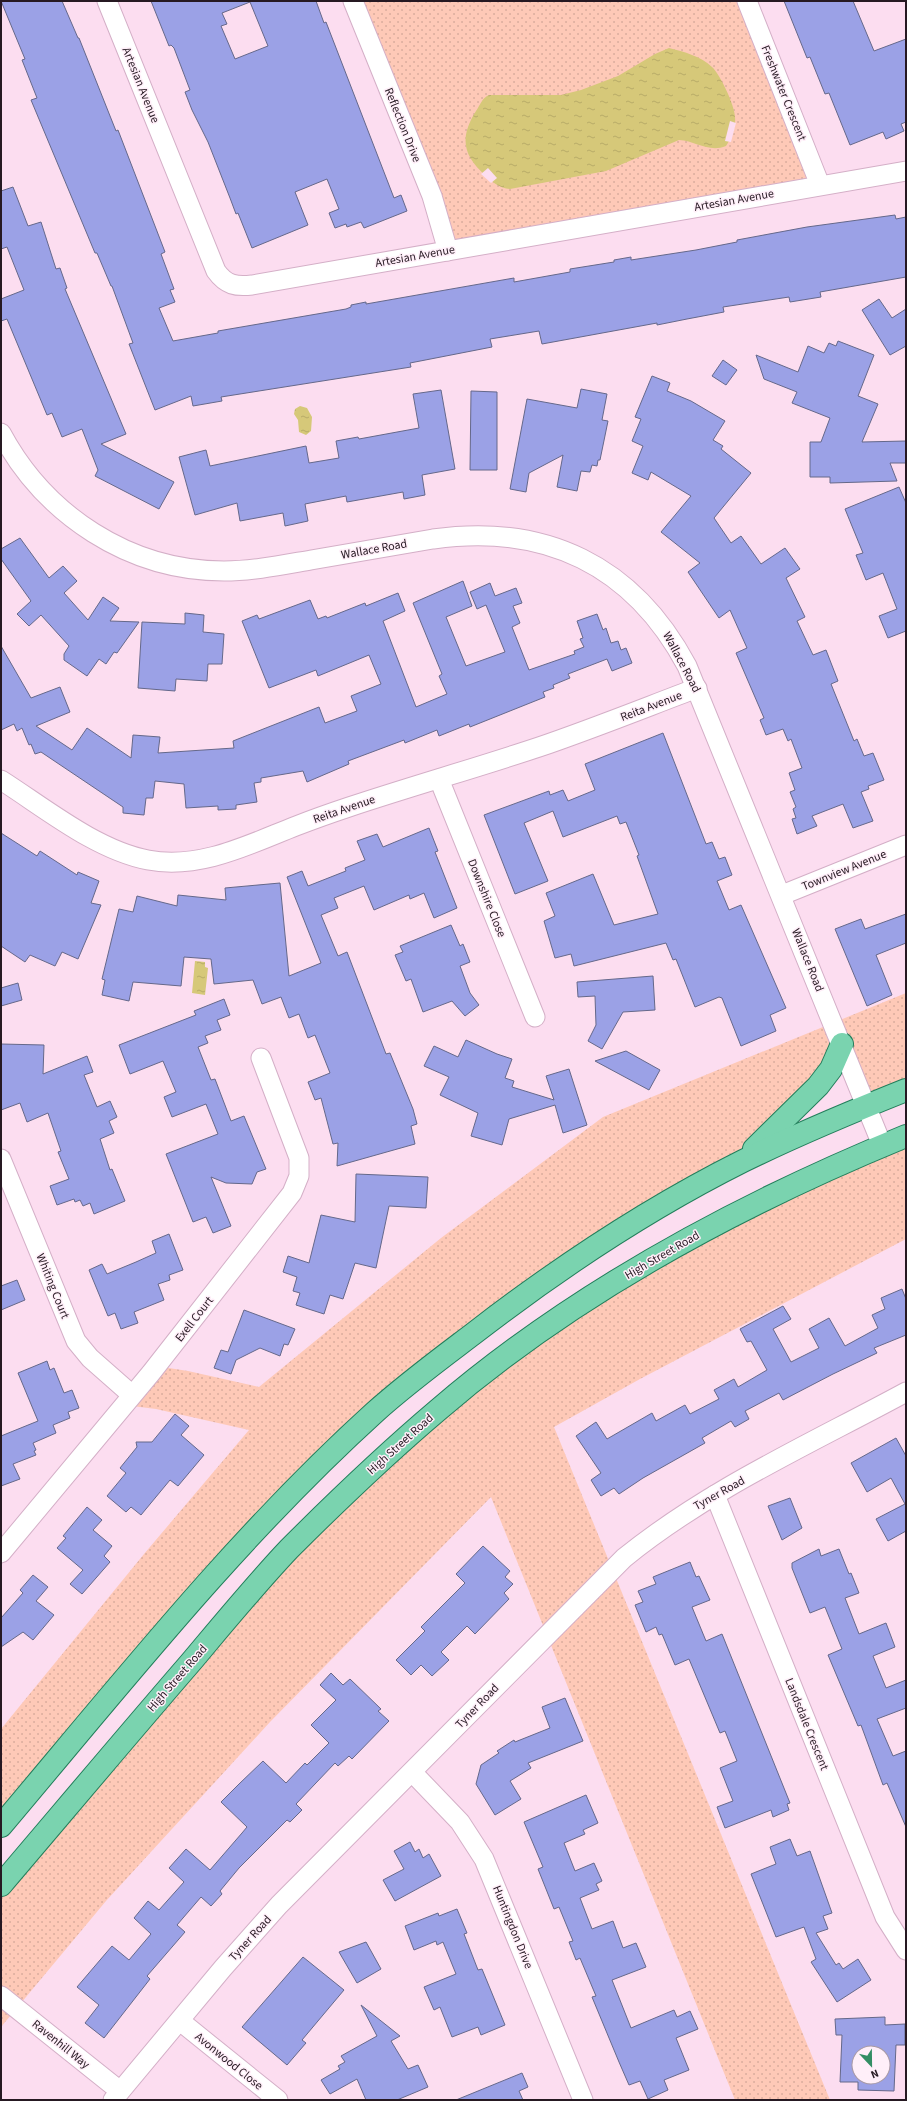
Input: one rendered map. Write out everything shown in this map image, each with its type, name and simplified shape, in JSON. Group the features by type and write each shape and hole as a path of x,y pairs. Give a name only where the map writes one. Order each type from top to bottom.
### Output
{"main road":[{"path":"741,1162 818,1086 831,1069 842,1044"},
{"path":"1,1826 171,1624 235,1552 303,1480 377,1410 439,1360 552,1275 661,1206 741,1162 906,1090"},
{"name":"High Street Road","path":"1,1885 287,1552 340,1498 438,1409 536,1334 642,1266 760,1202 882,1145 906,1136"}],"street":[{"name":"Artesian Avenue","path":"107,1 216,271 227,283 242,286 252,285 906,171"},
{"name":"Reflection Drive","path":"353,1 432,196 448,250"},
{"name":"Freshwater Crescent","path":"747,1 820,185"},
{"name":"Wallace Road","path":"1,433 26,474 55,505 71,518 115,546 154,561 177,566 223,571 250,570 461,535 514,537 560,549 581,558 621,584 641,602 668,632 687,666 782,895 882,1145"},
{"name":"Reita Avenue","path":"1,780 105,845 148,860 171,862 217,856 329,814 540,747 697,688"},
{"name":"Downshire Close","path":"439,779 534,1017"},
{"name":"Townview Avenue","path":"782,895 906,845"},
{"name":"Exell Court","path":"1,1553 132,1395 281,1209 296,1185 300,1168 296,1149 261,1058"},
{"name":"Whiting Court","path":"2,1159 76,1341 90,1358 132,1395"},
{"name":"Tyner Road","path":"117,2096 180,2022 223,1968 280,1905 624,1558 655,1533 715,1495 906,1392"},
{"name":"Landsdale Crescent","path":"715,1495 885,1917 906,1950"},
{"name":"Huntingdon Drive","path":"412,1772 460,1822 484,1859 583,2100"},
{"name":"Ravenhill Way","path":"1,1996 117,2096"},
{"name":"Avonwood Close","path":"180,2022 278,2100"}],"shaded area":[{"path":"353,1 747,1 820,185 448,251"},
{"path":"906,993 906,1090 867,1106 842,1044 741,1162 661,1206 377,1410 1,1826 1,1729 144,1554 249,1430 156,1409 124,1405 156,1366 188,1371 259,1387 441,1238 603,1117"},
{"path":"906,1136 906,1239 640,1379 554,1427 830,2100 735,2100 491,1497 270,1722 106,1901 1,2027 1,1885 340,1498 587,1300"}],"water":[{"path":"669,48 703,60 712,67 719,76 730,98 735,117 733,132 726,146 714,148 679,140 606,171 510,189 503,188 494,183 478,169 468,154 466,146 467,130 481,102 489,95 561,95 581,90 618,76 655,54"},
{"path":"300,406 307,408 312,417 311,431 306,435 299,432 298,420 294,414 295,409"},
{"path":"195,961 205,962 205,967 208,968 205,995 192,993"}],"pier":[{"path":"730,121 736,123 731,142 725,141"},
{"path":"488,168 497,178 491,183 481,174"}],"building":[{"path":"1,1 62,1 79,38 116,131 118,130 165,252 161,254 174,289 170,290 175,302 159,308 173,341 218,333 218,331 346,309 351,307 351,305 366,302 366,304 514,278 514,282 570,272 570,269 614,262 614,260 631,257 631,260 696,250 737,242 737,240 807,227 895,215 896,219 906,217 906,277 820,292 821,297 790,302 789,297 723,307 724,312 657,325 657,323 542,344 539,331 490,339 492,347 410,363 411,367 221,397 222,401 193,406 191,396 155,410 129,344 133,343 112,286 97,253 95,253 31,100 37,98 22,60 25,59"},
{"path":"151,1 316,1 324,23 326,22 394,198 401,195 407,211 364,228 361,222 347,227 346,224 335,228 329,213 339,209 327,179 295,192 308,225 252,248 238,213 236,214 208,142 192,110 185,92 190,90 174,48 171,45 169,46","holes":["250,2 268,46 235,59 221,26 227,24 222,13"]},
{"path":"784,1 853,1 874,51 906,39 906,122 901,124 904,131 886,139 883,132 850,145 829,93 825,94 810,57 807,58"},
{"path":"13,187 28,226 41,222 56,269 60,268 67,288 65,289 126,434 101,444 174,482 159,509 95,476 98,470 82,429 62,437 52,413 47,415 7,319 1,321 1,299 24,290 7,247 1,249 1,191"},
{"path":"879,299 892,318 906,309 906,346 890,355 862,310"},
{"path":"838,341 874,355 858,396 878,404 862,442 906,441 906,463 890,463 897,481 830,483 830,477 810,477 810,442 821,442 830,418 792,403 797,392 764,379 756,355 798,372 808,346 824,353 829,343 836,346"},
{"path":"723,360 737,370 726,385 712,376"},
{"path":"652,376 670,383 667,391 691,401 725,421 713,440 723,446 721,449 751,473 714,518 731,543 741,536 761,564 785,548 800,569 786,578 805,617 797,621 813,655 826,650 838,681 831,684 854,741 857,739 864,756 873,753 884,780 868,786 869,789 861,792 873,821 853,828 843,804 812,816 817,826 797,834 792,819 796,818 793,809 796,807 790,792 795,790 789,773 802,768 791,739 788,741 783,729 766,735 760,720 764,718 736,653 747,648 730,610 719,618 688,572 700,563 661,532 691,496 651,472 648,480 632,473 643,446 632,441 641,419 635,417"},
{"path":"581,389 607,394 602,420 608,421 600,460 598,460 597,466 592,465 590,472 581,471 577,491 557,487 563,455 529,473 526,492 510,489 527,399 577,408"},
{"path":"441,390 455,469 422,475 425,495 404,499 403,492 347,502 346,496 305,504 308,521 285,526 283,513 240,521 237,503 195,515 179,457 206,450 210,466 306,446 309,463 339,458 336,441 358,437 359,439 419,428 413,394"},
{"path":"471,391 497,392 497,470 470,470"},
{"path":"899,487 906,503 906,631 888,638 879,616 897,609 883,573 866,580 856,555 863,553 845,509"},
{"path":"20,538 49,578 63,566 77,581 64,593 88,620 103,597 119,608 110,621 139,622 117,653 114,652 106,664 99,659 87,676 64,660 64,654 69,646 41,615 29,626 17,614 31,601 1,559 1,549"},
{"path":"463,581 472,606 446,617 466,666 505,652 486,605 477,609 470,592 490,583 495,596 516,588 522,603 513,606 520,623 512,627 529,670 575,654 574,651 584,647 580,639 583,638 577,621 597,614 603,630 606,628 611,643 618,641 621,650 626,648 632,663 612,671 607,659 568,674 570,678 553,685 554,688 543,692 545,697 470,727 469,724 439,736 437,730 405,743 404,740 348,761 349,764 307,782 303,771 261,778 261,782 254,783 257,802 236,805 236,809 218,810 218,806 186,808 184,784 155,781 153,798 146,798 144,815 123,813 123,807 41,752 35,754 31,744 29,745 22,728 17,731 14,724 1,730 1,646 31,698 60,687 70,712 36,726 72,750 87,728 131,758 133,735 160,737 158,753 234,748 233,741 319,707 325,723 357,711 351,696 381,684 369,655 318,676 316,670 269,688 242,621 257,615 259,619 310,600 318,619 326,616 327,618 365,603 366,606 398,593 405,611 383,621 416,707 447,694 439,676 442,674 413,603"},
{"path":"185,613 204,615 203,632 224,634 222,664 208,664 207,681 176,679 175,691 138,688 142,622 185,624"},
{"path":"663,733 706,844 712,842 719,859 725,857 732,875 717,881 729,910 741,905 786,1008 770,1015 776,1031 741,1046 722,998 719,997 695,1007 676,959 673,960 666,943 574,966 571,954 555,958 544,921 555,916 546,893 593,874 614,925 658,914 637,856 639,855 626,822 620,824 617,816 563,837 553,811 524,823 548,881 515,894 484,815 549,791 550,795 563,790 568,801 595,790 585,764"},
{"path":"429,828 438,851 435,852 457,908 434,918 424,893 410,899 409,895 374,910 364,886 334,898 338,908 321,915 338,956 347,952 386,1054 390,1053 413,1109 417,1124 411,1126 415,1144 337,1166 338,1143 333,1144 321,1098 315,1100 308,1082 330,1073 315,1035 308,1038 299,1014 289,1018 281,997 262,1004 253,980 214,984 211,959 184,957 181,986 133,982 129,1001 102,995 105,980 102,979 119,909 133,912 137,896 177,906 178,895 226,900 225,888 280,883 289,976 321,963 287,877 302,871 308,886 346,871 345,868 365,860 357,841 377,834 383,847"},
{"path":"1,833 37,856 40,851 77,875 78,872 99,881 91,903 101,905 78,959 62,952 55,966 30,955 25,962 1,946"},
{"path":"906,914 906,943 876,955 892,995 867,1006 835,929 861,919 865,929"},
{"path":"451,925 460,946 463,944 470,962 460,966 470,993 479,1005 465,1016 452,1001 423,1012 411,979 406,981 395,955 403,952 400,946"},
{"path":"653,976 655,1010 623,1012 602,1049 588,1041 596,1025 595,996 578,997 577,982"},
{"path":"18,983 22,1000 1,1006 1,988"},
{"path":"224,999 230,1015 217,1020 221,1030 205,1036 208,1043 198,1047 211,1080 215,1079 231,1121 244,1116 266,1169 257,1172 252,1184 226,1183 211,1177 231,1226 213,1233 206,1217 193,1222 166,1154 218,1134 206,1104 172,1117 164,1097 176,1092 163,1061 130,1074 119,1045 196,1015 194,1011"},
{"path":"466,1040 512,1059 505,1078 514,1081 512,1087 554,1100 546,1076 569,1069 587,1125 563,1133 555,1105 509,1119 502,1145 471,1136 478,1113 440,1095 449,1077 424,1066 434,1046 458,1057"},
{"path":"1,1044 44,1045 43,1074 87,1056 93,1072 84,1075 97,1107 110,1101 117,1117 109,1121 114,1133 100,1139 110,1170 112,1169 125,1201 94,1214 90,1203 83,1206 80,1200 75,1202 74,1199 57,1205 50,1186 69,1179 58,1152 61,1151 48,1113 27,1122 20,1103 1,1110"},
{"path":"626,1051 660,1070 649,1090 595,1061"},
{"path":"356,1174 428,1177 426,1208 389,1206 376,1268 355,1263 343,1299 330,1295 324,1314 296,1305 300,1293 293,1291 297,1277 283,1272 288,1256 309,1263 321,1215 355,1222"},
{"path":"169,1234 183,1270 169,1275 170,1280 158,1284 164,1300 134,1312 138,1323 121,1329 115,1313 108,1316 89,1270 102,1264 107,1274 156,1253 152,1241"},
{"path":"17,1280 25,1300 1,1310 1,1286"},
{"path":"902,1289 906,1299 906,1335 874,1348 877,1353 783,1400 779,1393 745,1411 749,1419 735,1427 731,1421 702,1438 705,1443 643,1478 619,1494 614,1488 601,1496 591,1480 601,1473 576,1436 596,1422 607,1439 652,1413 656,1421 685,1405 690,1414 719,1399 714,1390 734,1379 738,1387 767,1370 751,1341 747,1342 740,1329 783,1306 791,1319 773,1329 791,1362 819,1348 809,1329 829,1318 845,1346 878,1328 872,1315 885,1309 881,1298"},
{"path":"244,1310 295,1329 288,1345 284,1344 280,1356 260,1348 236,1360 231,1374 214,1368 221,1350 228,1352"},
{"path":"47,1361 50,1370 54,1368 64,1393 72,1390 79,1408 68,1412 70,1418 53,1425 56,1433 33,1443 36,1450 34,1451 36,1455 13,1464 20,1479 1,1486 1,1436 38,1421 18,1373"},
{"path":"175,1414 189,1426 181,1435 204,1455 178,1486 170,1480 141,1515 131,1507 126,1512 107,1496 126,1473 120,1468 137,1447 136,1442 152,1442"},
{"path":"896,1438 906,1456 906,1531 888,1541 876,1519 905,1504 891,1478 867,1492 851,1463"},
{"path":"790,1498 802,1528 782,1540 768,1506"},
{"path":"87,1507 102,1520 93,1530 112,1546 104,1556 110,1562 82,1594 70,1584 83,1570 57,1548 66,1538 63,1536"},
{"path":"483,1546 510,1571 505,1577 513,1584 504,1593 509,1599 475,1634 467,1626 441,1652 449,1660 432,1676 421,1665 411,1675 396,1660 425,1631 421,1627 465,1583 456,1574"},
{"path":"819,1549 821,1556 839,1549 849,1574 851,1573 859,1593 845,1598 859,1634 886,1623 895,1647 873,1656 886,1688 906,1680 906,1708 877,1719 893,1756 906,1751 906,1827 887,1783 883,1785 861,1725 858,1726 828,1655 842,1649 825,1607 810,1613 792,1568 792,1563"},
{"path":"690,1562 696,1577 699,1576 710,1600 692,1607 706,1641 722,1634 790,1803 787,1804 789,1810 773,1817 771,1810 725,1828 717,1807 733,1801 720,1768 737,1761 725,1731 720,1733 689,1659 675,1665 662,1634 659,1635 656,1627 646,1632 635,1605 643,1602 638,1591 656,1584 653,1577"},
{"path":"33,1575 48,1587 36,1601 54,1615 33,1640 23,1632 1,1647 1,1618 23,1593 20,1590"},
{"path":"331,1673 343,1685 350,1679 381,1709 378,1711 389,1721 352,1759 349,1756 338,1766 335,1763 296,1804 302,1810 290,1822 287,1820 239,1868 220,1891 222,1894 211,1906 201,1897 177,1925 185,1932 147,1976 150,1979 104,2038 85,2023 99,2005 77,1987 112,1946 129,1960 151,1934 134,1918 148,1901 159,1910 184,1882 169,1868 186,1849 210,1870 247,1827 221,1802 239,1784 263,1761 286,1783 305,1763 307,1765 329,1743 311,1725 336,1700 320,1685"},
{"path":"565,1698 583,1741 528,1763 531,1768 510,1781 521,1799 495,1815 476,1784 481,1765 499,1753 497,1751 514,1740 515,1742 550,1728 542,1707"},
{"path":"586,1795 598,1823 583,1830 585,1834 564,1843 575,1871 594,1863 602,1881 596,1884 599,1890 580,1898 592,1929 613,1921 623,1948 636,1943 646,1967 612,1980 631,2028 674,2010 677,2017 690,2011 698,2029 676,2038 689,2070 664,2080 668,2090 648,2099 640,2081 629,2085 592,1997 596,1996 580,1958 576,1960 569,1942 573,1941 559,1907 554,1909 538,1869 543,1867 524,1822"},
{"path":"790,1839 797,1856 810,1851 832,1913 823,1916 828,1929 816,1933 836,1965 839,1963 843,1969 858,1959 871,1980 837,2002 811,1962 816,1959 804,1927 776,1937 751,1874 776,1864 770,1847"},
{"path":"410,1842 415,1852 419,1849 423,1858 429,1854 441,1876 395,1901 383,1880 404,1869 394,1851"},
{"path":"457,1909 467,1933 464,1934 478,1970 482,1969 505,2025 481,2035 478,2027 452,2037 440,2007 434,2010 424,1987 456,1974 443,1942 437,1945 436,1941 414,1950 405,1926 438,1913 439,1916"},
{"path":"366,1942 381,1969 357,1983 339,1952"},
{"path":"303,1957 344,1990 302,2040 306,2043 287,2065 242,2027"},
{"path":"361,2005 400,2036 391,2041 408,2069 418,2065 428,2087 397,2100 366,2100 357,2079 330,2094 321,2080 340,2069 338,2066 345,2062 341,2056 377,2036"},
{"path":"885,2017 885,2025 905,2024 905,2045 896,2045 894,2091 858,2090 858,2085 891,2085 891,2045 851,2045 851,2082 840,2082 842,2035 836,2035 835,2019"},
{"path":"522,2073 528,2087 519,2091 523,2100 456,2100"}]}
